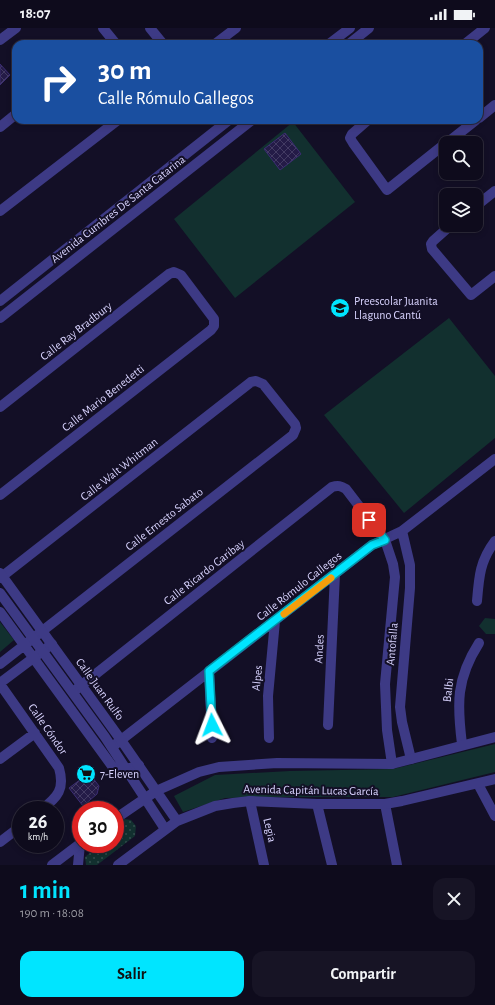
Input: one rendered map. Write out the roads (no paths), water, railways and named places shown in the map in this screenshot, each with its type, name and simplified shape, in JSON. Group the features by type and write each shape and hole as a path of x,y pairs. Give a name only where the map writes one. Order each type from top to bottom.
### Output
{"street":[{"path":"3,35 16,28"},
{"path":"104,28 110,40"},
{"path":"150,28 160,40"},
{"path":"220,40 236,28"},
{"path":"334,40 350,28"},
{"path":"354,40 370,28"},
{"path":"470,40 485,28"},
{"path":"483,115 495,105"},
{"path":"0,127 12,117"},
{"path":"0,211 113,124"},
{"name":"Avenida Cumbres De Santa Catarina","path":"0,301 224,124"},
{"name":"Avenida Cumbres De Santa Catarina","path":"0,318 247,124"},
{"path":"363,124 352,134 351,140 387,190 439,149"},
{"path":"455,136 471,124"},
{"path":"215,131 224,142"},
{"path":"483,200 495,191"},
{"path":"443,232 432,241 432,249 471,295 495,276"},
{"name":"Calle Ray Bradbury","path":"0,408 169,274 174,272 181,275 214,319"},
{"name":"Calle Mario Benedetti","path":"0,495 211,330 214,326 214,319"},
{"name":"Calle Ernesto Sabato","path":"0,664 293,435 296,428 295,424 263,384 259,382 251,382"},
{"name":"Calle Walt Whitman","path":"1,576 251,382"},
{"name":"Calle Rómulo Gallegos","path":"112,746 372,545 402,531 495,459"},
{"name":"Calle Ricardo Garibay","path":"77,689 332,487 337,486 346,489"},
{"name":"Antofalla","path":"346,489 385,540 394,564 395,577 385,684 387,730 392,764"},
{"name":"Antofalla","path":"402,531 410,565 410,588 400,707 411,759"},
{"path":"477,600 482,562 495,541"},
{"name":"Andes","path":"328,725 335,574"},
{"name":"Calle Juan Rulfo","path":"1,576 52,644 77,689 165,830"},
{"name":"Calle Juan Rulfo","path":"0,593 43,651 121,740 177,821"},
{"path":"0,612 112,766 120,770 138,765"},
{"name":"Alpes","path":"269,738 268,696 275,621"},
{"name":"Balbi","path":"462,744 458,699 462,679 470,658 480,643"},
{"path":"0,684 52,644"},
{"path":"209,671 212,738"},
{"name":"Calle Cóndor","path":"0,684 59,768 62,778 58,794 53,801"},
{"path":"0,759 35,733"},
{"name":"Avenida Capitán Lucas García","path":"124,813 156,791 199,772 219,767 277,763 392,764 462,744 495,737"},
{"name":"Avenida Capitán Lucas García","path":"118,865 177,821 215,806 250,801 317,804 384,804 402,802 495,779"},
{"path":"478,784 495,816"},
{"name":"Legia","path":"250,801 264,865"},
{"path":"317,804 332,865"},
{"path":"384,804 397,865"},
{"path":"0,842 12,833"},
{"path":"52,865 72,850"},
{"path":"78,865 80,853"}],"place":[{"name":"Preescolar Juanita Llaguno Cantú","path":"340,308"},
{"name":"7-Eleven","path":"86,774"}]}
